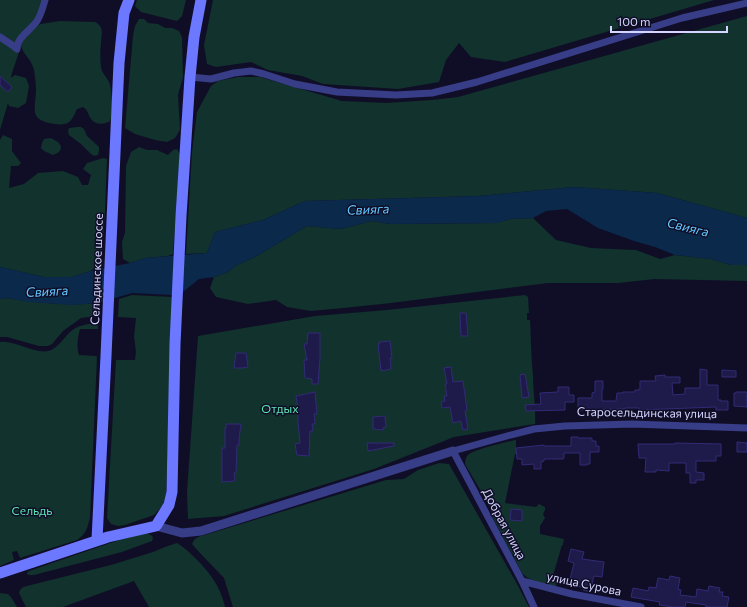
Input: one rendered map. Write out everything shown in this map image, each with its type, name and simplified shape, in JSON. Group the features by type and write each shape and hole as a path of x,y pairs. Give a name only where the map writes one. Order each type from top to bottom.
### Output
{"main road":[{"name":"Сельдинское шоссе","path":"97,540 119,63 124,13 128,0"},
{"path":"0,573 97,540 156,526 169,505 172,492 175,344 181,216 190,77 194,37 201,0"}],"street":[{"path":"0,37 17,49 17,44 20,39 37,21 45,0"},
{"path":"190,77 211,79 234,73 251,71 295,84 337,92 396,95 432,92 477,82 682,18 747,3"},
{"name":"Старосельдинская улица","path":"453,451 514,434 538,429 565,426 632,424 747,428"},
{"path":"156,526 182,533 201,531 453,451"},
{"name":"Добрая улица","path":"453,451 522,581 534,607"},
{"name":"улица Сурова","path":"522,581 572,594 642,607"}],"green space":[{"path":"0,0 46,0 32,28 41,24 60,21 95,22 100,26 102,31 100,53 101,69 109,82 112,95 112,113 110,121 103,124 95,122 91,119 83,107 77,109 71,120 65,124 47,122 37,117 35,114 36,88 34,70 21,46 11,78 15,75 26,78 29,86 26,103 18,108 9,106 8,103 0,130"},
{"path":"137,0 186,0 182,16 177,21 141,12 135,6"},
{"path":"213,0 714,0 505,62 471,57 459,43 446,60 439,82 398,89 323,84 302,76 268,70 251,62 216,67 207,64 204,45"},
{"path":"747,16 747,218 657,193 574,187 479,196 305,201 263,220 215,232 207,253 186,254 192,152 197,112 211,86 218,81 238,77 260,77 342,101 386,103 458,97"},
{"path":"139,19 144,19 148,23 158,24 165,28 172,28 179,31 182,37 183,77 178,95 180,130 175,138 167,142 135,134 125,128 133,36 135,26"},
{"path":"77,127 84,129 87,136 99,147 98,155 94,156 91,154 69,135 69,128"},
{"path":"3,135 12,139 12,151 21,163 18,166 11,166 9,188 24,184 38,173 63,171 78,177 82,185 88,185 91,175 83,169 87,163 103,158 107,159 101,265 90,271 72,277 44,277 0,267 0,140"},
{"path":"51,138 58,142 61,146 59,152 53,155 41,148 44,139"},
{"path":"139,147 147,150 157,150 168,155 173,150 177,149 180,154 173,254 168,256 145,258 130,263 123,259 122,242 125,233 126,166 131,152"},
{"path":"533,218 556,240 591,248 636,250 660,259 675,255 711,259 731,265 747,265 747,281 655,279 618,283 548,283 391,303 311,311 287,307 276,300 248,304 216,297 210,288 214,277 228,272 235,266 255,257 307,226 341,229 371,221 391,224 496,223 511,219"},
{"path":"132,295 173,297 166,494 163,505 154,515 118,526 111,524 107,518 116,360 135,360 136,352 134,336 136,318 118,317 119,299"},
{"name":"Отдых","path":"525,295 528,297 529,313 527,313 527,320 530,320 535,424 454,437 374,469 224,516 188,519 187,492 198,336 315,316"},
{"path":"6,298 52,304 98,303 98,316 81,318 63,331 52,344 48,346 39,346 7,337 0,337 0,299"},
{"name":"Сельдь","path":"98,323 98,329 80,329 78,342 79,355 97,357 90,518 87,528 82,536 77,540 20,558 17,551 12,552 14,560 0,566 0,342 12,343 36,351 48,351 57,346 75,328 86,324"},
{"path":"516,440 516,454 505,503 536,507 539,504 545,507 543,514 545,518 540,526 540,534 564,539 552,579 557,581 556,587 533,581 522,573 493,518 489,505 465,464 465,460 468,455 477,450"},
{"path":"439,463 449,464 529,607 233,607 224,578 192,544 198,537 386,480 404,479 418,470"},
{"path":"147,533 152,536 152,541 122,552 34,575 27,574 29,571 125,538"},
{"path":"177,543 190,553 209,574 221,593 225,607 149,607 134,581 63,607 26,607 19,593 23,587 111,565"},
{"path":"0,593 8,594 17,607 0,607"}],"water":[{"name":"Свияга","path":"574,187 657,193 747,218 747,265 731,265 711,259 675,255 598,228 567,209 546,211 533,218 511,219 497,223 391,224 371,221 341,229 307,226 255,257 235,266 228,272 214,277 199,279 183,292 173,295 132,293 98,303 71,305 30,302 6,298 0,299 0,267 44,277 72,277 90,271 130,263 145,258 207,253 215,232 263,220 305,201 479,196"}],"building":[{"path":"0,76 12,87 8,92 0,85"},
{"path":"460,313 466,313 468,336 461,336"},
{"path":"308,333 320,333 318,384 312,384 312,379 305,378 304,360 307,360 304,344 307,344"},
{"path":"390,341 392,358 390,358 391,369 381,371 378,344 380,344 379,342"},
{"path":"236,353 246,353 248,367 234,368"},
{"path":"451,367 453,382 463,381 468,429 463,430 461,421 453,423 450,407 442,408 441,402 445,401 444,396 447,396 445,384 447,384 444,368"},
{"path":"700,369 707,370 707,385 718,385 718,400 728,401 728,410 716,410 716,407 639,410 639,408 625,408 578,410 578,398 592,398 592,393 595,392 595,381 603,381 602,401 616,401 617,393 635,392 635,390 640,389 640,381 656,381 655,376 665,375 665,377 680,377 680,383 672,383 673,395 685,394 685,388 700,388"},
{"path":"722,370 736,371 736,377 722,377"},
{"path":"525,374 529,397 522,398 520,375"},
{"path":"558,387 569,387 569,395 574,395 574,402 565,402 565,410 526,411 525,405 541,404 540,393 558,392"},
{"path":"315,392 317,414 314,414 315,424 312,424 313,431 310,431 309,456 297,455 295,444 300,443 296,396"},
{"path":"747,392 747,407 734,406 734,393"},
{"path":"385,416 386,427 383,428 383,430 373,429 373,417"},
{"path":"226,424 241,424 239,445 237,445 236,473 234,473 235,481 222,482 222,448 225,448"},
{"path":"571,437 592,438 592,441 596,441 596,446 599,446 599,452 590,452 590,464 580,465 580,453 564,453 563,459 544,459 544,461 541,462 541,469 534,469 534,464 522,465 522,459 517,459 516,448 544,445 571,446"},
{"path":"737,442 747,443 747,452 737,452"},
{"path":"367,443 394,443 394,446 368,451"},
{"path":"638,444 721,444 721,456 716,456 716,461 696,461 696,472 704,473 704,480 696,480 696,483 690,483 690,473 686,473 686,463 669,463 669,471 656,470 656,472 645,472 646,458 639,458"},
{"path":"511,509 522,510 522,521 510,520"},
{"path":"571,549 584,552 582,559 604,562 602,577 594,576 590,592 583,590 584,588 577,585 569,583 574,563 568,561"},
{"path":"670,576 680,578 678,589 681,590 680,595 696,597 697,589 708,591 709,586 720,588 719,592 723,592 722,596 729,597 727,607 706,607 706,605 686,602 685,607 673,607 659,605 660,602 631,597 633,588 648,591 649,587 656,588 658,578 669,580"}]}
